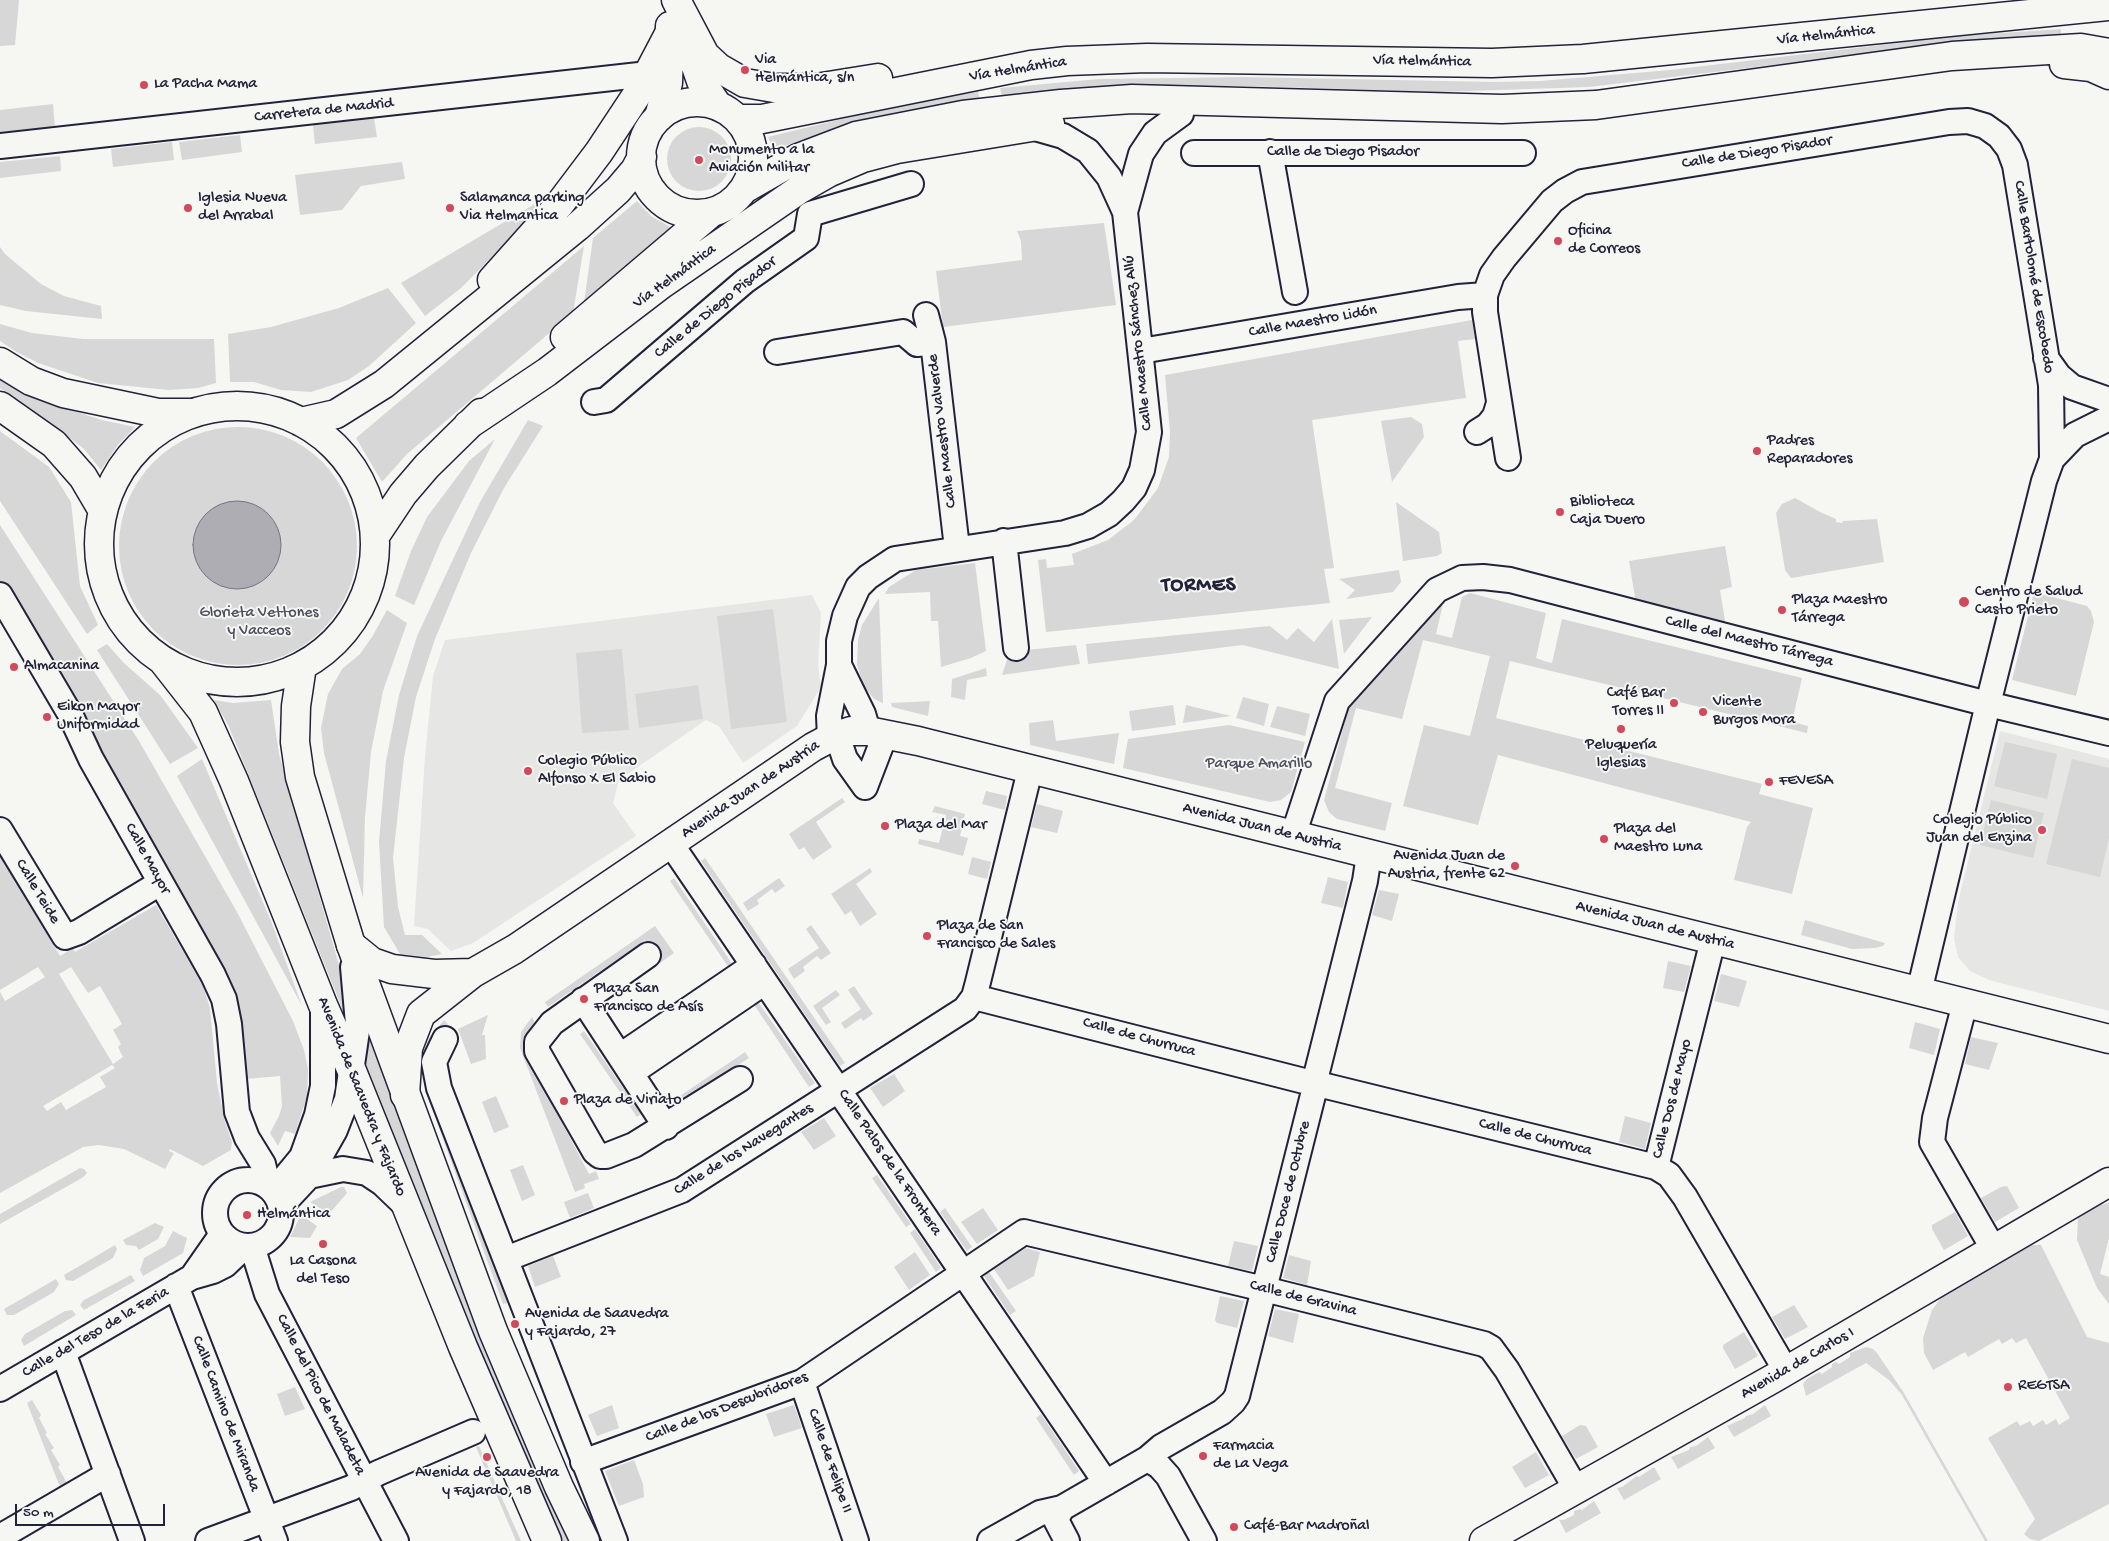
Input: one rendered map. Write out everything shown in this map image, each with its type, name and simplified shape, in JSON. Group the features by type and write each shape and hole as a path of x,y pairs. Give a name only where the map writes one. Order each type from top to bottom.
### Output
{"main road":[{"path":"659,117 668,83 670,32 675,0"},
{"path":"675,0 705,55 719,68 745,83 774,88 816,88 876,78 989,65 1031,65"},
{"path":"675,0 691,56 701,81 728,113 751,141 753,165 744,189 730,203 712,212 688,213 666,205 650,188 643,174 642,148 648,131 659,117 677,106 697,102 728,113"},
{"name":"Vía Helmántica","path":"728,113 762,119 1031,65 1067,61 1147,58 1492,63 1584,59 2109,6"},
{"path":"431,345 559,205 599,152 648,74 670,32"},
{"name":"Vía Helmántica","path":"744,189 824,147 856,136 962,115 1061,104 1132,99 1502,108 1623,102 1952,56 2081,48 2109,53"},
{"name":"Vía Helmántica","path":"1623,102 1670,108 1885,80 2024,65 2082,65 2109,75"},
{"name":"Vía Helmántica","path":"468,425 547,372 662,284 800,190 828,173 863,158 897,149 1028,126 1096,119 1206,114 1281,104"},
{"path":"302,422 336,414 364,399 577,227 618,190 635,170 642,157"},
{"name":"Vía Helmántica","path":"375,536 402,494 426,466 468,425 538,360 712,212"},
{"path":"0,362 31,381 63,393 158,413 194,413 227,406 253,407 278,412 302,422 339,451 364,490 375,536 369,589 357,615 322,653 302,666 268,678 232,682 196,676 163,661 141,644 122,622 109,597 101,569 98,540 103,511 115,478 136,450 162,428 194,413"},
{"path":"0,406 54,444 83,477 103,511"},
{"name":"Avenida de Saavedra y Fajardo","path":"163,661 203,712 234,781 322,1005 352,1071 481,1391 548,1541"},
{"path":"302,666 296,706 295,733 300,776 351,945 493,1332 559,1487 585,1541"},
{"name":"Avenida Juan de Austria","path":"405,1095 408,1048 421,1014 473,973 515,949 833,736 851,731 876,733 1030,770 2109,1040"},
{"name":"Avenida Juan de Austria","path":"351,945 372,962 392,969 434,974 473,973"},
{"name":"Avenida de Carlos I","path":"1484,1541 1786,1371 2109,1182"}],"street":[{"name":"Carretera de Madrid","path":"0,146 648,74"},
{"name":"Calle Maestro Sánchez Allú","path":"1125,212 1141,154 1155,133 1180,114"},
{"name":"Calle de Diego Pisador","path":"1485,295 1492,274 1552,201 1582,182 1949,122 1968,121"},
{"name":"Calle Bartolomé de Escobedo","path":"1919,992 1988,704 2044,481 2052,459 2051,385 2015,165 2009,149 1999,136 1985,126 1968,121"},
{"name":"Calle Maestro Sánchez Allú","path":"838,665 838,641 858,587 868,577 895,558 1065,533 1088,526 1109,514 1134,488 1142,470 1149,432 1125,212 1109,177 1088,151 1064,136 1028,126"},
{"name":"Calle de Diego Pisador","path":"1194,152 1523,153"},
{"path":"1270,152 1295,292"},
{"name":"Calle de Diego Pisador","path":"594,402 606,400 745,281 806,238 810,214 911,184"},
{"path":"1485,295 1485,312 1508,458"},
{"name":"Calle Maestro Lidón","path":"1141,351 1458,297 1485,295"},
{"name":"Calle Maestro Valverde","path":"926,315 933,342 957,548"},
{"path":"777,352 903,332 917,344 933,342"},
{"path":"2046,358 2059,376 2072,387 2109,400"},
{"path":"2051,385 2075,435"},
{"path":"1477,432 1488,425 1495,416 1499,403"},
{"name":"Calle Bartolomé de Escobedo","path":"2052,459 2075,435 2109,418"},
{"path":"1004,541 1016,648"},
{"name":"Calle del Maestro Tárrega","path":"1293,836 1332,713 1347,687 1437,590 1462,578 1484,576 1510,580 1988,704 2109,733"},
{"name":"Calle Mayor","path":"0,595 70,714 91,760 213,975 224,999 229,1024 234,1097 237,1112 247,1138 263,1164 274,1194"},
{"path":"838,665 876,733 865,787 833,736 829,716 838,665"},
{"path":"974,997 1030,770"},
{"name":"Calle Teide","path":"0,830 65,937 79,932 160,883"},
{"name":"Calle Palos de la Frontera","path":"671,844 1106,1482"},
{"name":"Calle Doce de Octubre","path":"990,1541 1040,1513 1062,1508 1147,1460 1161,1447 1222,1412 1238,1396 1369,855"},
{"name":"Calle Dos de Mayo","path":"1713,940 1656,1167 1669,1175 1685,1197 1786,1371"},
{"path":"309,1176 335,1130 347,1099 358,1024 351,945"},
{"path":"648,955 552,1023 537,1042 537,1051 595,1152 600,1156 606,1156 634,1145 740,1079"},
{"path":"625,1065 759,973"},
{"name":"Calle de Churruca","path":"974,997 1315,1084 1656,1167"},
{"name":"Calle de los Navegantes","path":"506,1259 668,1197 965,1009 974,997"},
{"path":"583,1000 666,1126"},
{"path":"1965,1004 1935,1118 1932,1142 1994,1250"},
{"path":"274,1194 302,1157 317,1115 323,1086 322,1005"},
{"path":"445,1039 434,1062 439,1088 615,1541"},
{"path":"234,1182 243,1161 247,1138"},
{"path":"274,1194 309,1176 343,1169 367,1173 382,1183 406,1206"},
{"path":"246,1179 256,1180 274,1194 282,1218 278,1229 269,1239 248,1246 229,1240 222,1234 215,1218 215,1206 224,1190 234,1182 246,1179"},
{"name":"Calle de Gravina","path":"964,1272 1024,1232 1484,1344 1491,1348 1507,1370 1576,1489"},
{"name":"Calle del Teso de la Feria","path":"184,1282 222,1234"},
{"name":"Calle del Teso de la Feria","path":"0,1389 184,1282 225,1265 248,1246"},
{"name":"Calle del Pico de Maladeta","path":"248,1246 267,1294 396,1541"},
{"name":"Calle de los Descubridores","path":"583,1462 802,1382 964,1272"},
{"name":"Calle Camino de Miranda","path":"184,1282 275,1541"},
{"path":"63,1352 132,1541"},
{"name":"Calle de Felipe II","path":"802,1382 856,1541"},
{"path":"208,1541 364,1482 378,1473 473,1432"},
{"path":"1147,1460 1159,1466 1168,1476 1204,1541"},
{"path":"0,1537 108,1474"},
{"path":"1062,1508 1056,1520 1067,1541"}],"shaded area":[{"path":"237,501 254,505 268,514 277,528 281,545 277,562 268,576 254,585 237,589 220,585 206,576 197,562 193,545 197,528 206,514 220,505"},
{"name":"Colegio Público Alfonso X El Sabio","path":"812,595 821,613 818,665 821,687 797,726 743,763 719,726 706,720 619,780 613,803 636,836 473,943 451,951 428,929 414,926 425,757 433,676 445,640"},
{"name":"Colegio Público Juan del Enzina","path":"2000,731 2109,759 2109,1011 1989,980 1970,971 1958,957 1954,939 1958,902"}],"green space":[{"path":"0,0 19,0 15,45 0,46"},
{"path":"2061,29 2061,37 1958,43 1589,87 1438,92 1246,86 1149,86 1041,91 1002,96 1000,88 1099,79 1245,77 1495,82 1540,81 1670,70 1957,36"},
{"path":"978,92 979,98 853,122 773,150 768,137 907,103"},
{"path":"53,104 55,128 0,135 0,110"},
{"path":"374,118 377,137 315,144 313,125"},
{"path":"699,127 711,129 722,136 729,147 731,159 729,171 722,182 711,189 699,191 687,189 676,182 669,171 667,159 669,147 676,136 687,129"},
{"path":"240,135 242,152 182,160 179,142"},
{"path":"172,142 174,160 113,167 111,149"},
{"path":"60,156 61,171 0,178 0,162"},
{"path":"402,162 405,179 361,186 342,210 300,215 295,175"},
{"path":"545,198 526,223 461,288 425,316 401,283"},
{"path":"637,201 651,216 672,228 584,303 593,238"},
{"path":"1104,223 1116,305 943,327 936,271 1022,260 1021,241 1017,231"},
{"path":"584,246 573,313 407,454 382,482 356,438"},
{"path":"0,247 5,254 41,284 64,296 101,306 102,319 26,311 0,305"},
{"path":"388,288 416,323 369,366 348,380 311,392 281,390 254,382 230,382 228,334 271,327 339,308"},
{"path":"1472,320 1475,339 1458,341 1466,398 1312,420 1334,568 1324,569 1330,603 1046,632 1038,560 1046,559 1047,568 1074,565 1072,554 1108,540 1134,520 1158,488 1169,457 1170,432 1165,375"},
{"path":"0,324 32,333 83,339 214,339 216,383 198,388 169,390 98,383 38,363 15,351 0,341"},
{"path":"0,377 31,395 55,405 102,420 135,427 117,446 101,470 84,449 0,388"},
{"path":"1411,417 1422,424 1424,437 1392,482 1381,421"},
{"path":"528,420 543,426 504,488 471,553 435,639 416,697 404,758 393,858 398,907 405,935 422,935 442,954 427,957 400,954 384,927 379,842 386,761 399,695 417,636 480,502"},
{"name":"Glorieta Vettones y Vacceos","path":"238,427 272,432 283,436 304,447 322,462 337,480 348,501 352,512 357,546 352,580 348,591 337,612 322,630 304,645 283,656 272,660 238,665 204,660 193,656 172,645 154,630 139,612 128,591 124,580 119,546 124,512 128,501 139,480 154,462 172,447 193,436 204,432"},
{"path":"0,431 49,467 71,502 80,586 98,625 87,634 0,501"},
{"path":"495,439 441,541 414,605 395,596 411,551 427,517 469,461"},
{"path":"1795,498 1836,519 1836,522 1877,519 1884,562 1791,578 1785,570 1776,513 1782,504"},
{"path":"1396,502 1439,532 1442,553 1437,556 1403,561"},
{"path":"0,525 139,741 237,912 293,1021 304,1050 308,1069 307,1096 295,1134 285,1131 278,1146 270,1133 282,1106 280,1076 246,1079 242,1055 0,585"},
{"path":"1725,546 1732,587 1720,590 1726,627 1636,603 1629,561"},
{"path":"975,563 986,651 971,658 941,667 938,621 931,621 930,592 885,594 889,587 916,570"},
{"path":"1399,570 1401,582 1393,592 1346,599 1355,590 1339,579"},
{"path":"2034,592 2087,606 2091,611 2094,622 2076,696 2012,680"},
{"path":"1470,593 1546,613 1536,658 1544,661 1552,663 1562,619 1802,678 1792,722 1808,726 1807,733 1510,661 1496,718 1762,784 1759,794 1813,808 1792,894 1734,880 1747,827 1751,822 1498,755 1478,825 1403,806 1424,725 1470,736 1490,656 1423,640 1402,719 1356,708 1335,788 1392,803 1385,831 1337,819 1329,812 1324,800 1350,703 1436,602 1443,604 1436,634 1452,638 1462,597"},
{"path":"879,598 883,703 874,699 864,686 857,665 858,640 862,625"},
{"path":"773,609 787,722 731,729 717,616"},
{"path":"387,610 407,623 383,691 371,752 365,817 363,898 324,753 321,728 328,694 342,669 360,654 372,637"},
{"path":"1372,617 1344,654 1339,620"},
{"path":"1332,619 1339,669 1243,645 1088,664 1086,644 1270,626 1287,640 1298,628 1314,642"},
{"path":"107,644 124,663 161,696 198,748 170,764 97,650"},
{"path":"1076,645 1080,664 1002,675 1007,660 1016,651"},
{"path":"622,649 629,730 582,733 576,653"},
{"path":"986,668 987,676 967,680 965,700 951,697 952,679"},
{"path":"698,685 703,719 639,728 635,694"},
{"path":"1243,697 1269,704 1264,726 1236,718"},
{"path":"214,700 233,703 271,700 279,754 346,990 348,1023 239,751 228,725"},
{"path":"930,701 928,716 892,707 891,703"},
{"path":"1173,705 1176,725 1132,731 1129,711"},
{"path":"1186,705 1231,716 1183,723"},
{"path":"1277,706 1310,714 1305,736 1270,727"},
{"path":"1053,720 1056,741 1119,733 1114,764 1030,745 1029,723"},
{"name":"Parque Amarillo","path":"1229,725 1305,742 1291,792 1281,800 1270,802 1123,768 1128,739"},
{"path":"2005,742 2057,754 2047,799 1994,786"},
{"path":"202,759 271,921 302,1006 177,776"},
{"path":"2072,759 2109,768 2109,838 2100,877 2046,864"},
{"path":"986,791 1007,796 1005,810 982,804"},
{"path":"842,798 845,802 816,822 832,847 813,860 804,847 799,850 789,834"},
{"path":"1991,800 2044,813 2033,858 1980,845"},
{"path":"1037,804 1063,811 1057,833 1031,827"},
{"path":"935,806 965,814 960,836 968,838 963,856 918,844 919,839 939,843 946,815 932,812"},
{"path":"0,852 60,956 73,948 75,952 156,905 203,986 210,1008 217,1083 225,1122 232,1142 231,1150 203,1166 170,1149 169,1151 174,1153 165,1169 124,1149 99,1145 83,1147 0,1193 0,992 5,1001 45,977 38,967 0,990","holes":["71,967 88,993 100,986 122,1024 113,1030 121,1044 118,1047 123,1057 113,1064 59,974","112,1065 115,1068 100,1077 106,1087 66,1110 61,1102 47,1111 43,1106"]},
{"path":"972,857 991,862 987,879 968,874"},
{"path":"705,858 845,1063 840,1066 701,861"},
{"path":"870,868 872,872 856,884 877,914 860,926 851,911 845,915 831,894"},
{"path":"1328,877 1348,882 1343,908 1321,903"},
{"path":"674,878 733,965 729,968 670,881"},
{"path":"779,878 785,886 775,893 772,889 757,900 759,904 748,911 743,903"},
{"path":"1379,890 1399,894 1392,921 1372,915"},
{"path":"1805,920 1885,943 1883,946 1875,948 1852,949 1801,935"},
{"path":"811,925 831,953 821,960 817,956 803,967 805,971 794,979 788,969 819,948 806,929"},
{"path":"655,926 674,953 660,963 645,940 548,1007 545,1002"},
{"path":"1668,961 1691,966 1684,992 1663,988"},
{"path":"1721,974 1747,981 1739,1007 1714,1001"},
{"path":"854,986 873,1014 863,1021 861,1018 845,1029 841,1023 861,1009 848,990"},
{"path":"836,990 840,995 822,1008 831,1022 826,1025 813,1006"},
{"path":"756,999 815,1083 809,1087 751,1000"},
{"path":"488,1015 482,1035 485,1035 486,1059 471,1064 458,1029"},
{"path":"532,1017 535,1023 528,1031 525,1042 530,1062 589,1174 596,1171 599,1179 584,1184 585,1188 575,1192 520,1048 521,1032"},
{"path":"444,1020 448,1024 436,1041 513,1302 503,1304 426,1092 422,1057 429,1038"},
{"path":"1915,1022 1940,1029 1934,1055 1909,1048"},
{"path":"370,1030 572,1541 562,1541 541,1498 475,1345 365,1075 367,1032"},
{"path":"584,1031 641,1114 637,1117 580,1034"},
{"path":"1971,1037 1998,1043 1989,1070 1965,1064"},
{"path":"745,1052 749,1058 678,1105 674,1100"},
{"path":"894,1074 905,1091 883,1107 870,1088"},
{"path":"496,1096 509,1127 494,1133 482,1102"},
{"path":"1625,1116 1651,1123 1645,1149 1619,1142"},
{"path":"824,1118 836,1136 814,1150 801,1132"},
{"path":"523,1165 535,1195 522,1201 510,1170"},
{"path":"80,1168 84,1169 87,1173 82,1178 0,1224 0,1214"},
{"path":"877,1175 911,1224 906,1227 872,1178"},
{"path":"2007,1186 2019,1208 1995,1222 1981,1198 2001,1187"},
{"path":"344,1187 347,1193 329,1214 310,1202"},
{"path":"588,1193 594,1208 570,1218 564,1202"},
{"path":"2109,1203 2109,1238 2100,1274 2109,1277 2109,1304 2097,1288 2077,1240 2078,1218 2096,1206"},
{"path":"945,1208 972,1247 967,1251 940,1212"},
{"path":"983,1208 998,1230 977,1244 961,1222"},
{"path":"1955,1212 1968,1236 1944,1250 1932,1229 1932,1225"},
{"path":"301,1215 317,1226 310,1238 290,1237"},
{"path":"155,1223 164,1227 158,1239 139,1250 136,1246 126,1245 123,1240"},
{"path":"915,1229 941,1268 936,1272 910,1233"},
{"path":"173,1231 187,1238 183,1253 143,1276 140,1270 144,1258 165,1246"},
{"path":"1234,1241 1258,1246 1252,1271 1228,1266"},
{"path":"115,1245 117,1249 113,1258 73,1281 66,1280 64,1275"},
{"path":"2031,1245 2041,1245 2087,1337 2109,1343 2109,1504 2039,1541 2030,1539 2024,1534 2035,1519 1988,1438 2017,1421 2020,1426 2030,1421 2033,1426 2043,1420 2046,1425 2056,1419 2059,1425 2070,1418 2026,1338 2016,1343 2012,1338 2002,1344 1999,1339 1968,1357 1965,1352 1933,1370 1924,1353 1923,1338 1932,1310 1943,1295"},
{"path":"1026,1248 1040,1252 1034,1276 1008,1290 994,1269"},
{"path":"915,1252 930,1275 909,1290 894,1267"},
{"path":"1289,1255 1311,1261 1307,1285 1283,1278"},
{"path":"553,1256 561,1277 535,1287 528,1266"},
{"path":"989,1272 1016,1311 1010,1315 984,1276"},
{"path":"131,1275 135,1281 84,1310 80,1305 84,1300"},
{"path":"56,1279 59,1284 54,1292 14,1315 7,1315 4,1309"},
{"path":"1220,1296 1244,1301 1237,1328 1217,1323 1215,1320"},
{"path":"1794,1305 1808,1327 1785,1339 1772,1317"},
{"path":"1275,1309 1299,1314 1293,1343 1268,1336"},
{"path":"72,1310 76,1315 24,1346 21,1340 25,1334 65,1311"},
{"path":"1744,1332 1758,1356 1735,1369 1723,1345"},
{"path":"1866,1347 1873,1349 1877,1353 1904,1393 1988,1541 1985,1541 1902,1395 1889,1380 1866,1363 1806,1396 1803,1384 1807,1379 1819,1372 1822,1374 1832,1367 1832,1364 1836,1362 1839,1364 1850,1357 1850,1353"},
{"path":"295,1387 305,1409 285,1416 277,1394"},
{"path":"32,1400 41,1415 39,1418 47,1433 45,1434 54,1448 51,1450 60,1465 58,1467 67,1483 60,1487 27,1403"},
{"path":"612,1405 619,1428 597,1436 588,1415"},
{"path":"794,1405 802,1428 774,1437 766,1414"},
{"path":"1765,1405 1771,1416 1734,1437 1727,1426 1753,1414"},
{"path":"1041,1414 1079,1471 1074,1475 1036,1418"},
{"path":"1580,1425 1586,1426 1598,1447 1576,1459 1562,1436"},
{"path":"1708,1437 1715,1448 1678,1469 1671,1457 1689,1450 1690,1447 1696,1446"},
{"path":"479,1446 521,1541 516,1541 476,1447"},
{"path":"1536,1452 1549,1475 1525,1488 1512,1467"},
{"path":"634,1460 643,1484 644,1497 619,1506 605,1471"},
{"path":"1654,1467 1661,1479 1624,1500 1617,1488 1622,1487"},
{"path":"1594,1501 1601,1513 1566,1533 1559,1520 1564,1520 1574,1515 1574,1511 1582,1510"}],"place":[{"name":"Via Helmántica, s/n","path":"745,70"},
{"name":"La Pacha Mama","path":"144,85"},
{"name":"Monumento a la Aviación Militar","path":"699,160"},
{"name":"Iglesia Nueva del Arrabal","path":"188,208"},
{"name":"Salamanca parking Via Helmantica","path":"450,208"},
{"name":"Oficina de Correos","path":"1558,241"},
{"name":"Padres Reparadores","path":"1757,451"},
{"name":"Biblioteca Caja Duero","path":"1560,512"},
{"name":"Centro de Salud Casto Prieto","path":"1964,602"},
{"name":"Plaza Maestro Tárrega","path":"1782,610"},
{"name":"Almacanina","path":"14,667"},
{"name":"Café Bar Torres II","path":"1674,703"},
{"name":"Vicente Burgos Mora","path":"1703,712"},
{"name":"Eikon Mayor Uniformidad","path":"47,717"},
{"name":"Peluquería Iglesias","path":"1621,729"},
{"name":"Colegio Público Alfonso X El Sabio","path":"528,771"},
{"name":"FEVESA","path":"1769,782"},
{"name":"Plaza del Mar","path":"885,826"},
{"name":"Colegio Público Juan del Enzina","path":"2042,830"},
{"name":"Plaza del Maestro Luna","path":"1604,839"},
{"name":"Avenida Juan de Austria, frente 62","path":"1515,866"},
{"name":"Plaza de San Francisco de Sales","path":"927,936"},
{"name":"Plaza San Francisco de Asís","path":"584,999"},
{"name":"Plaza de Viriato","path":"564,1101"},
{"name":"Helmántica","path":"247,1215"},
{"name":"La Casona del Teso","path":"323,1244"},
{"name":"Avenida de Saavedra y Fajardo, 27","path":"515,1324"},
{"name":"REGTSA","path":"2008,1387"},
{"name":"Farmacia de La Vega","path":"1203,1456"},
{"name":"Avenida de Saavedra y Fajardo, 18","path":"487,1457"},
{"name":"Café-Bar Madroñal","path":"1234,1527"}],"district":[{"name":"TORMES","path":"1199,587"}]}
